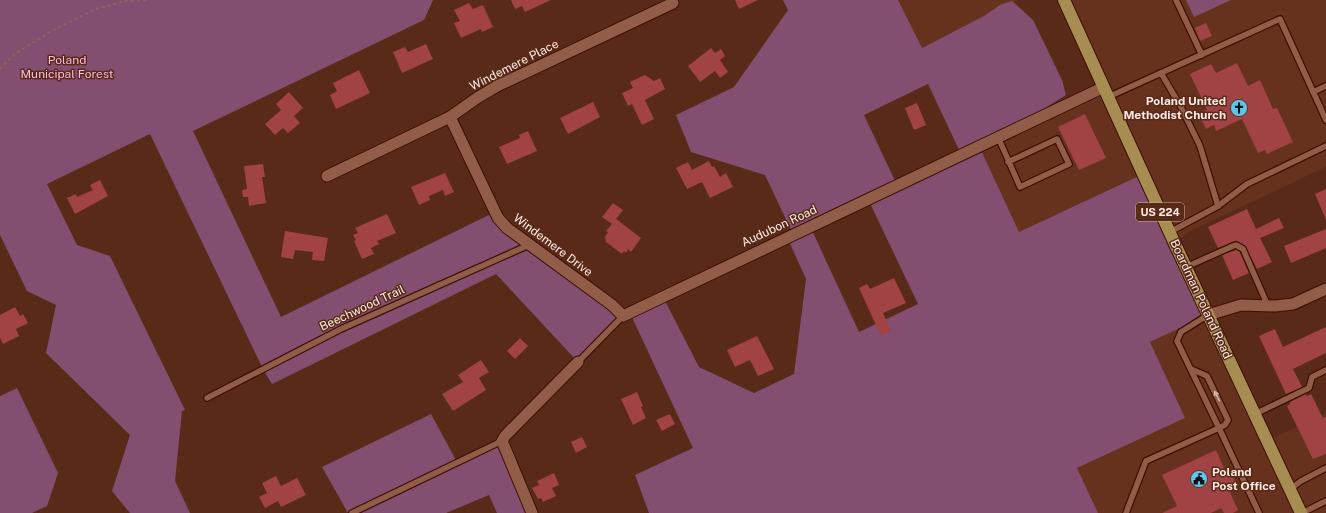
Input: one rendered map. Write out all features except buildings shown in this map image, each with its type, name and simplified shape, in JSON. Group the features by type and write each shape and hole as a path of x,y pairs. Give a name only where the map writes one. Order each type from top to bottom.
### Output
{"main road":[{"name":"Boardman Poland Road","path":"1064,0 1208,315 1257,418"},
{"name":"US 224","path":"1257,418 1302,513"}],"street":[{"name":"Windemere Place","path":"327,176 450,117 496,86 672,3"},
{"name":"Audubon Road","path":"623,316 998,137 1106,92"},
{"name":"Windemere Drive","path":"450,117 498,218 507,228 612,305 623,316"},
{"path":"1208,315 1241,305 1268,306 1293,304 1326,290"},
{"name":"Audubon Road","path":"502,441 505,436 578,362"},
{"path":"502,441 532,513"}],"lane":[{"path":"1176,0 1202,55"},
{"path":"1106,92 1161,73 1280,19 1326,120"},
{"path":"1161,73 1181,107 1200,146 1218,206"},
{"path":"1313,92 1326,86"},
{"path":"998,137 1008,162 1020,187 1068,164 1057,139 1008,162"},
{"path":"1170,232 1218,206 1247,184 1326,146"},
{"name":"Beechwood Trail","path":"206,398 341,329 529,245"},
{"path":"1186,267 1232,246 1240,246 1243,248 1268,306"},
{"path":"1208,315 1181,332 1177,341 1259,513"},
{"name":"Audubon Road","path":"578,362 623,316"},
{"path":"1126,513 1146,461 1225,425 1228,420 1207,376 1191,369"},
{"path":"1257,418 1309,388 1312,377 1326,370"},
{"path":"352,513 502,441"},
{"path":"1290,490 1301,481 1326,468"},
{"path":"1302,513 1326,501"}],"path":[{"path":"0,69 16,53 55,29 96,9 126,1 148,0"}],"shaded area":[{"path":"898,0 1019,0 921,48"},
{"path":"1064,0 1326,0 1326,167 1190,231 1175,244 1143,174 1019,232 979,146 1103,87"},
{"path":"1208,315 1267,441 1326,413 1326,513 1098,513 1077,468 1185,418 1150,342"}],"green space":[{"name":"Poland Municipal Forest","path":"0,0 433,0 424,20 193,131 281,317 495,212 623,316 578,362 496,274 272,384 263,369 150,134 47,184 77,245 110,256 185,410 182,411 175,481 190,513 130,513 112,491 130,435 46,353 56,305 27,291 0,235"},
{"path":"783,0 898,0 922,48 984,16 1000,5 1012,1 1033,20 1062,80 1066,95 998,137 979,146 1019,232 1143,174 1208,315 1150,342 1185,418 1077,468 1098,513 649,513 635,475 693,448 630,313 663,297 699,367 754,393 794,374 806,279 787,237 793,234 765,175 691,152 676,115 734,87 788,10","holes":["928,84 961,154 897,185 864,115","868,199 918,304 859,332 810,226"]},
{"path":"1186,0 1231,0 1194,17"},
{"path":"17,388 58,473 47,506 32,513 0,513 0,396"},
{"path":"431,414 457,462 502,441 530,513 497,513 489,495 446,513 348,513 322,467"}],"place":[{"name":"Poland United Methodist Church","path":"1239,108"},
{"name":"Poland Post Office","path":"1199,479"}]}
